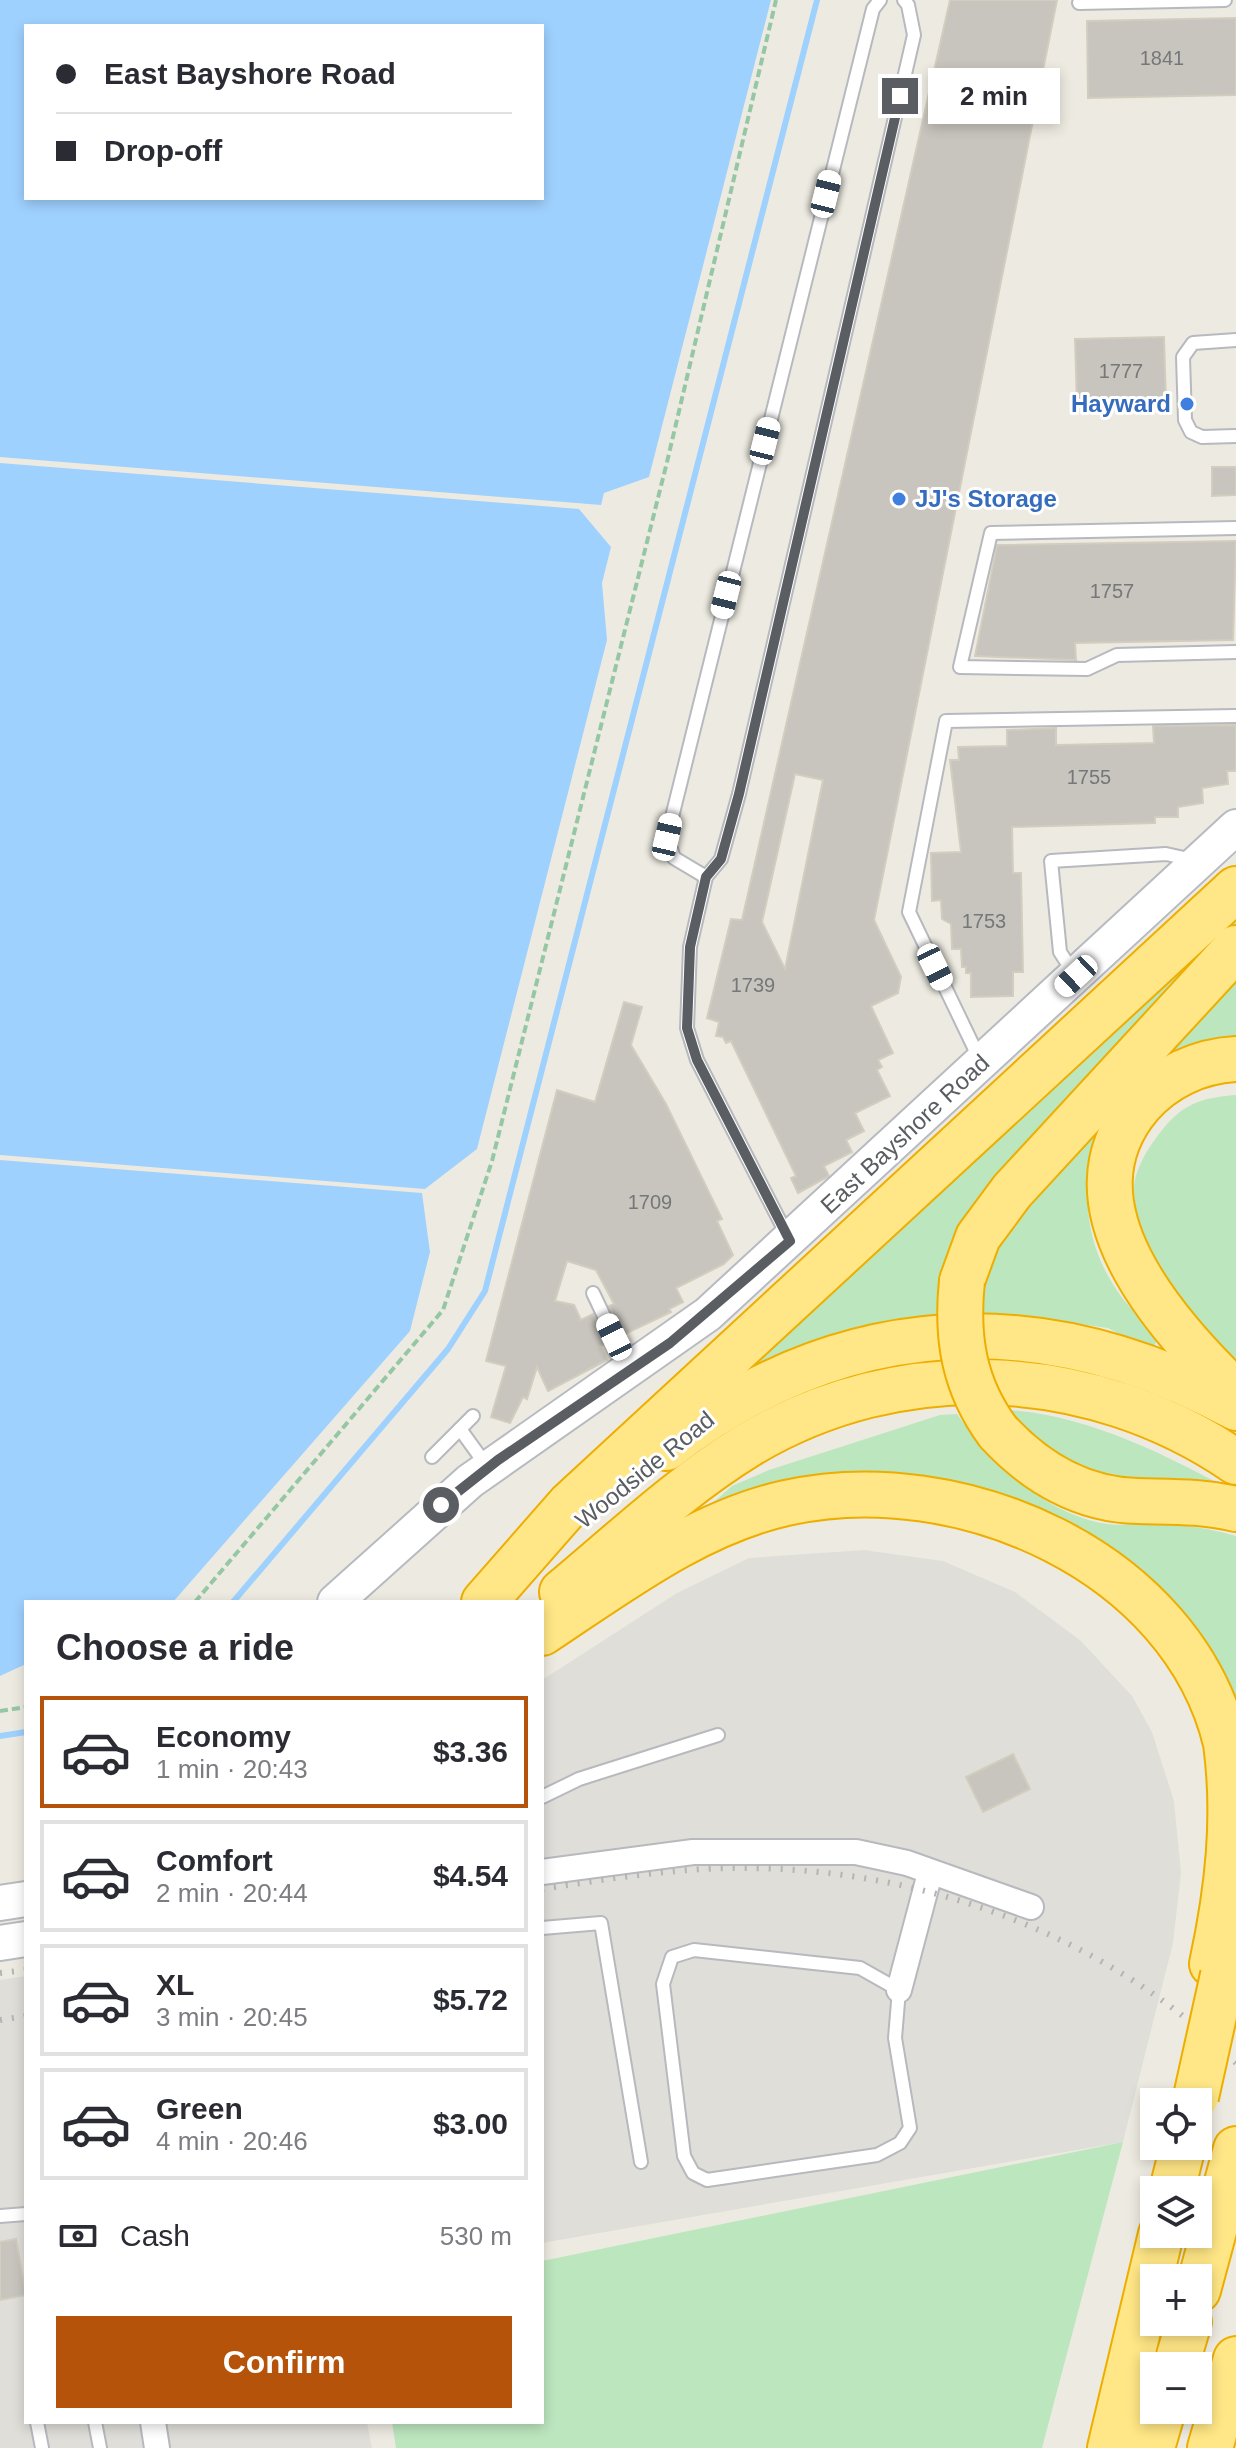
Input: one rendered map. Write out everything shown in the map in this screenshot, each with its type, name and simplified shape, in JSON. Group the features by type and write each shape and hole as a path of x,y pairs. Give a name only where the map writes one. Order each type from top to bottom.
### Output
{"highway":[{"path":"487,1600 569,1505 1236,889"},
{"path":"1236,948 1012,1191 978,1237 962,1281 959,1327 967,1374 975,1397 998,1432 1033,1465 1054,1478 1095,1495 1137,1501 1194,1501 1236,1509"},
{"path":"1236,1059 1190,1068 1145,1099 1132,1115 1113,1153 1109,1194 1124,1248 1140,1278 1178,1331 1236,1393"},
{"name":"Woodside Road","path":"487,1600 696,1426 754,1390 848,1354 949,1337 1049,1340 1149,1366 1236,1408"},
{"name":"Woodside Road","path":"544,1607 695,1482 747,1446 802,1417 891,1390 981,1381 1073,1390 1161,1419 1236,1462"},
{"path":"544,1632 677,1547 724,1524 787,1503 849,1494 920,1497 987,1511 1046,1534 1101,1570 1154,1617 1193,1666 1219,1718 1233,1778 1235,1840 1218,1969 1192,2088"},
{"path":"1218,1969 1236,1920"},
{"path":"1205,2264 1236,2149"},
{"path":"1110,2448 1156,2248"},
{"path":"1210,2448 1236,2359"},
{"path":"1152,2448 1159,2424"}],"street":[{"name":"East Bayshore Road","path":"337,1600 415,1527 488,1468 631,1372 708,1314 1236,827"},
{"path":"544,1872 736,1850 856,1852 881,1855 1031,1907"},
{"path":"899,1990 930,1873"},
{"path":"0,1903 24,1899"},
{"path":"0,1943 24,1939"},
{"path":"153,2424 157,2448"}],"lane":[{"path":"706,877 674,858 667,837 873,9 880,0"},
{"path":"790,1241 697,1060 687,1028 690,947 706,877 721,859 739,794 914,35 904,0"},
{"path":"1079,3 1225,0"},
{"path":"1236,340 1193,343 1183,357 1185,420 1191,432 1202,437 1236,436"},
{"path":"1236,528 991,533 960,667 1087,669 1117,655 1236,652"},
{"path":"982,1063 909,912 946,721 1236,716"},
{"path":"1076,976 1060,952 1051,861 1166,854 1200,861"},
{"path":"593,1293 631,1372"},
{"path":"432,1457 473,1416"},
{"path":"460,1429 488,1468"},
{"path":"544,1796 579,1779 718,1735"},
{"path":"544,1928 601,1923 641,2162"},
{"path":"694,1950 860,1968 899,1990 895,2038 910,2128 900,2143 877,2155 722,2178 707,2180 693,2173 684,2156 663,1984 672,1957 694,1950"},
{"path":"0,2216 24,2214"},
{"path":"37,2424 42,2448"},
{"path":"95,2424 100,2448"}],"path":[{"path":"197,1600 443,1310 492,1161 671,447 776,0"},
{"path":"0,1711 24,1707"}],"shaded area":[{"path":"864,1550 943,1561 1015,1592 1080,1640 1132,1696 1152,1732 1174,1801 1181,1873 1173,1943 1123,2142 544,2243 544,1679 677,1593 749,1558"},
{"path":"24,1976 24,2424 367,2424 372,2448 0,2448 0,1980"}],"green space":[{"path":"1236,908 1236,934 941,1320 859,1326 809,1343 752,1377 744,1366"},
{"path":"1236,969 1236,1045 1145,1076"},
{"path":"1236,1095 1236,1366 1186,1307 1156,1262 1137,1214 1134,1189 1136,1175 1146,1153 1176,1116 1192,1104"},
{"path":"1114,1104 1095,1149 1088,1195 1089,1218 1102,1264 1114,1286 1158,1339 1151,1352 1108,1328 1045,1319 974,1323 986,1246"},
{"path":"993,1409 1057,1417 1119,1436 1236,1493 1103,1492"},
{"path":"957,1414 1003,1468 1041,1498 1062,1509 1107,1524 1172,1524 1236,1536 1236,1725 1053,1521 987,1489 901,1483 707,1508 732,1486 769,1470 940,1415"},
{"path":"1123,2142 1042,2448 396,2448 392,2424 544,2424 544,2261"}],"water":[{"path":"0,0 771,0 649,477 604,493 601,505 0,457"},
{"path":"0,463 579,509 611,547 602,583 607,640 477,1149 425,1189 0,1155"},
{"path":"0,1160 422,1193 430,1252 410,1331 175,1600 24,1600 24,1665 0,1676"}],"building":[{"path":"950,0 1057,0 874,920 901,977 898,993 871,1006 893,1053 878,1060 882,1067 877,1070 890,1096 855,1113 864,1131 846,1140 852,1152 824,1166 829,1176 798,1193 791,1178 796,1176 731,1041 726,1043 723,1037 716,1036 719,1022 707,1018 731,919 742,920","holes":["795,774 823,780 785,969 762,922"]},
{"path":"1236,18 1236,95 1088,98 1087,21"},
{"path":"1164,337 1166,403 1077,405 1075,339"},
{"path":"1212,467 1236,467 1236,495 1212,496"},
{"path":"1236,541 1233,640 1075,643 1076,660 975,656 997,545"},
{"path":"1236,725 1236,771 1227,771 1228,784 1202,788 1203,803 1178,807 1178,817 1155,817 1155,823 1012,827 1013,873 1021,873 1023,972 1013,972 1013,996 971,997 971,973 966,973 966,967 962,967 961,949 952,949 951,924 942,919 941,900 932,901 931,853 961,852 950,760 959,760 958,747 1007,746 1007,730 1056,728 1056,745 1154,743 1153,726"},
{"path":"624,1002 642,1007 631,1045 666,1104 722,1219 717,1221 733,1255 724,1264 676,1288 683,1302 669,1309 671,1312 623,1335 609,1306 614,1304 596,1270 567,1261 555,1301 574,1305 581,1320 593,1314 607,1343 600,1346 607,1360 548,1391 537,1367 527,1399 523,1397 510,1423 491,1417 506,1366 486,1361 557,1090 595,1102"},
{"path":"1013,1754 1030,1789 983,1812 966,1777"},
{"path":"16,2239 24,2295 0,2300 0,2242"}],"waterway":[{"path":"235,1600 448,1349 485,1291 817,0"},
{"path":"0,1736 24,1732"}],"railway":[{"path":"544,1889 666,1872 741,1868 809,1871 876,1880 943,1896 1008,1917 1070,1945 1129,1978 1185,2018 1236,2063"},
{"path":"0,1973 24,1970"},
{"path":"0,2020 24,2016"}],"place":[{"name":"Hayward","path":"1187,404"},
{"name":"JJ's Storage","path":"899,499"}],"route":[{"path":"441,1505 498,1460 670,1343 708,1314 790,1241 697,1060 687,1028 690,947 706,877 721,859 739,794 900,96"}]}
